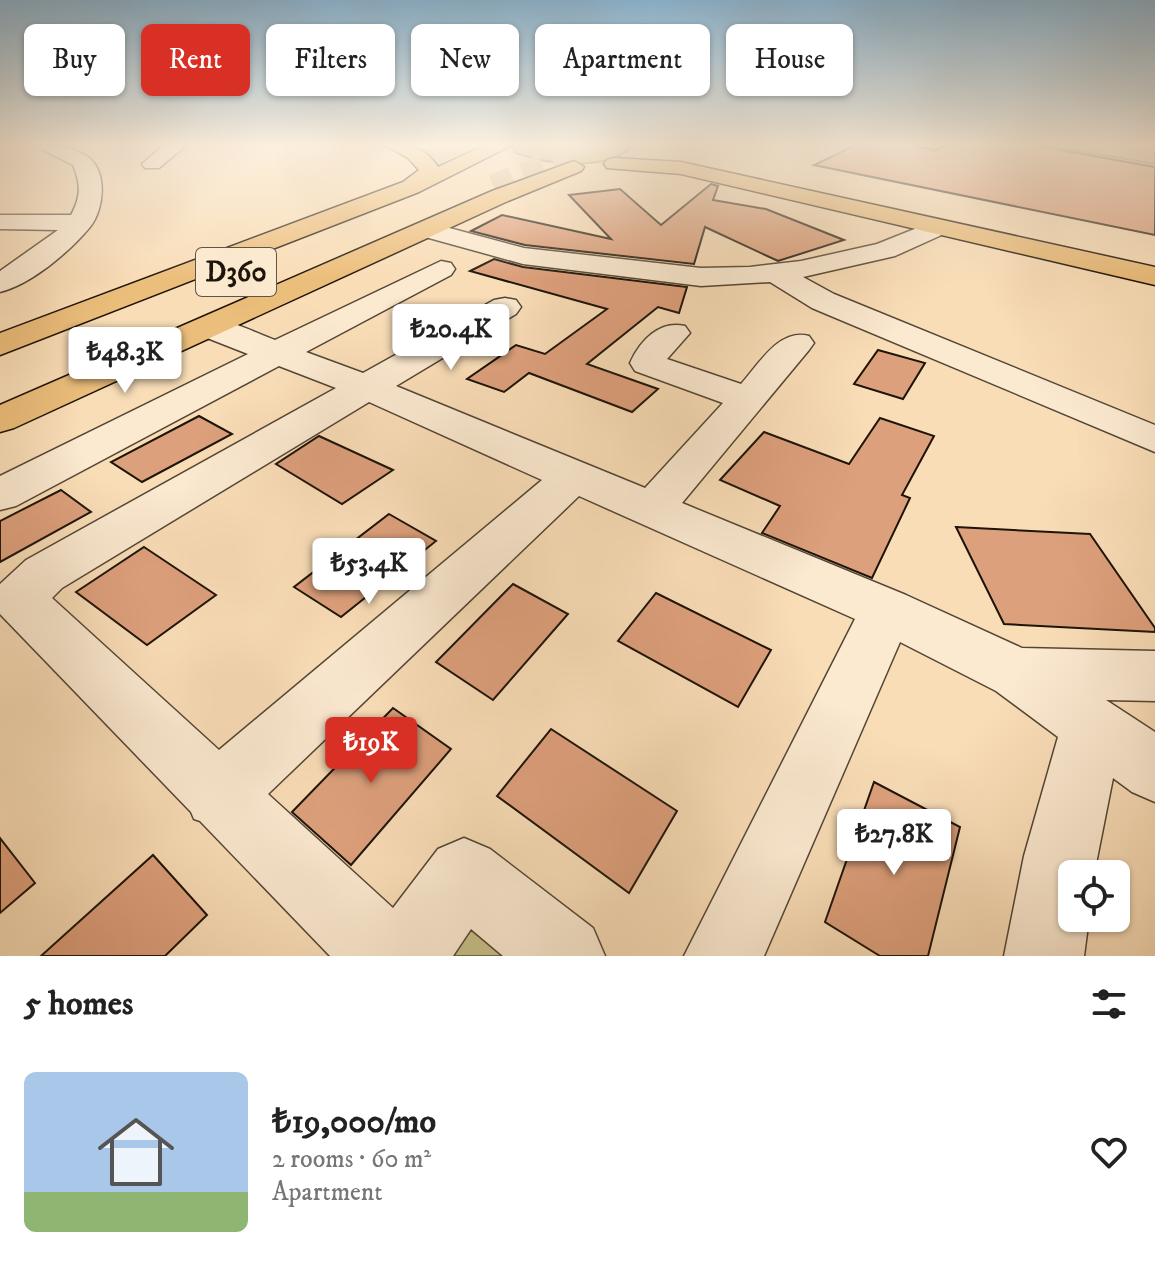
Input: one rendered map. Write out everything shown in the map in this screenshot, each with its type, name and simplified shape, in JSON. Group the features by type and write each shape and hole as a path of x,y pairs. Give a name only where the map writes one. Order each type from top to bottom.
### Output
{"highway":[{"path":"0,345 407,189"},
{"name":"D360","path":"0,364 463,189"},
{"name":"D360","path":"99,345 465,189"},
{"path":"0,420 427,230 473,189"},
{"path":"793,189 937,228 1155,276"},
{"path":"805,189 1155,255"}],"street":[{"path":"0,283 63,242 80,223 89,189"},
{"path":"0,222 80,223"},
{"path":"0,262 80,223"},
{"path":"427,230 523,256 701,277 774,272 885,250 937,228"},
{"path":"0,495 441,269"},
{"path":"774,272 837,307 1155,440"},
{"path":"386,956 18,599 44,574 505,307"},
{"path":"209,327 368,388 887,610 1017,673 1155,770"},
{"path":"673,333 652,353 648,363 749,399"},
{"path":"651,510 797,343"},
{"path":"218,795 573,477"},
{"path":"724,956 887,610"},
{"path":"1017,673 1155,676"},
{"path":"1044,956 1060,856 1092,728"},
{"path":"406,956 464,875 565,956"}],"shaded area":[{"path":"465,915 514,956 436,956"}],"building":[{"path":"620,189 661,225 705,189 717,189 713,200 766,209 844,240 778,261 705,227 694,264 525,245 471,231 502,215 611,239 569,195"},
{"path":"929,189 1155,189 1155,235"},
{"path":"494,259 523,267 687,287 679,313 658,307 587,364 658,389 632,412 529,373 504,392 467,379 516,345 545,354 607,309 470,271"},
{"path":"878,350 925,363 903,399 854,384"},
{"path":"199,416 232,434 142,482 111,462"},
{"path":"880,418 934,436 902,495 910,498 872,578 762,533 780,506 720,480 764,432 849,464"},
{"path":"319,436 393,470 342,504 276,464"},
{"path":"61,490 91,512 0,562 0,521"},
{"path":"389,514 436,541 341,617 294,587"},
{"path":"956,527 1090,534 1155,632 1004,624"},
{"path":"144,547 216,595 147,645 76,592"},
{"path":"513,584 568,614 493,700 436,662"},
{"path":"656,593 771,650 738,707 618,641"},
{"path":"393,708 451,749 351,865 292,812"},
{"path":"551,729 677,811 629,893 497,796"},
{"path":"874,782 960,827 928,956 880,956 825,922"},
{"path":"0,838 35,883 0,913"},
{"path":"153,855 207,915 165,956 41,956"}]}
